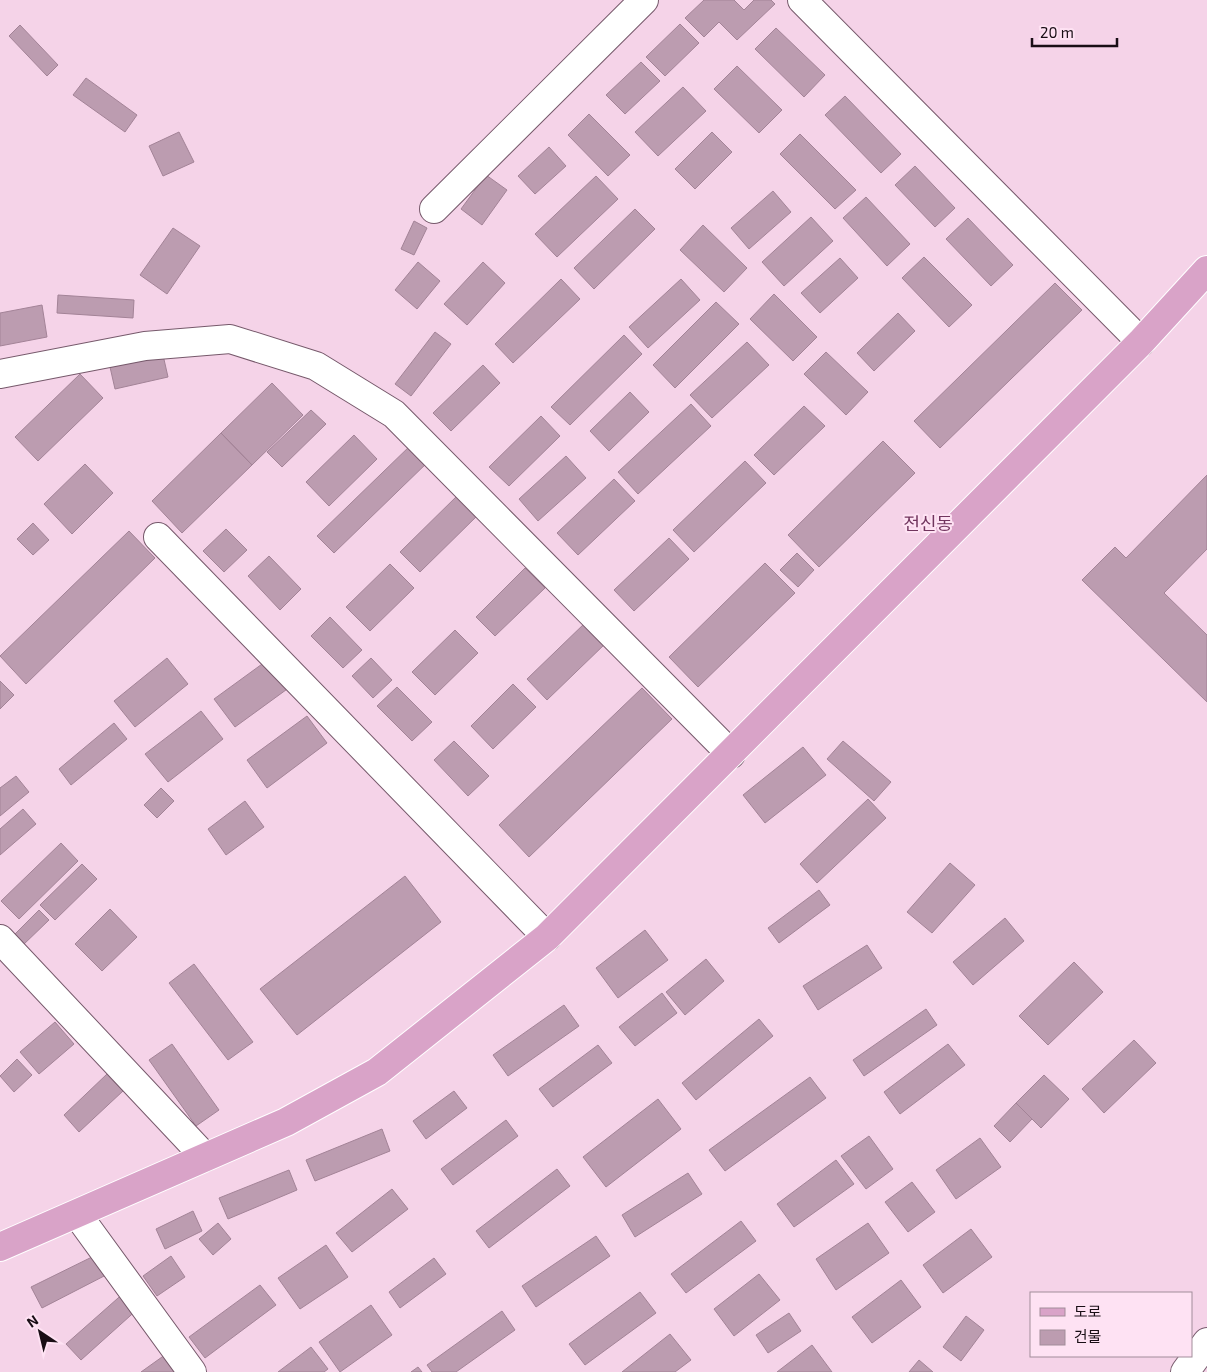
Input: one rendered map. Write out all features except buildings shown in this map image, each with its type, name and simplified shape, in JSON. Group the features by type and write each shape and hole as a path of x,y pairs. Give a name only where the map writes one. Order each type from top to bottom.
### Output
{"main road":[{"path":"0,1247 286,1122 377,1072 547,937 1141,342 1207,270"}],"street":[{"path":"434,209 644,0"},
{"path":"802,0 1141,342"},
{"path":"0,374 145,346 230,338 316,366 394,414 731,754"},
{"path":"158,537 547,937"},
{"path":"0,939 205,1157"},
{"path":"77,1214 192,1372"},
{"path":"1185,1372 1207,1342"}],"district":[{"name":"전신동","path":"928,523"}]}
